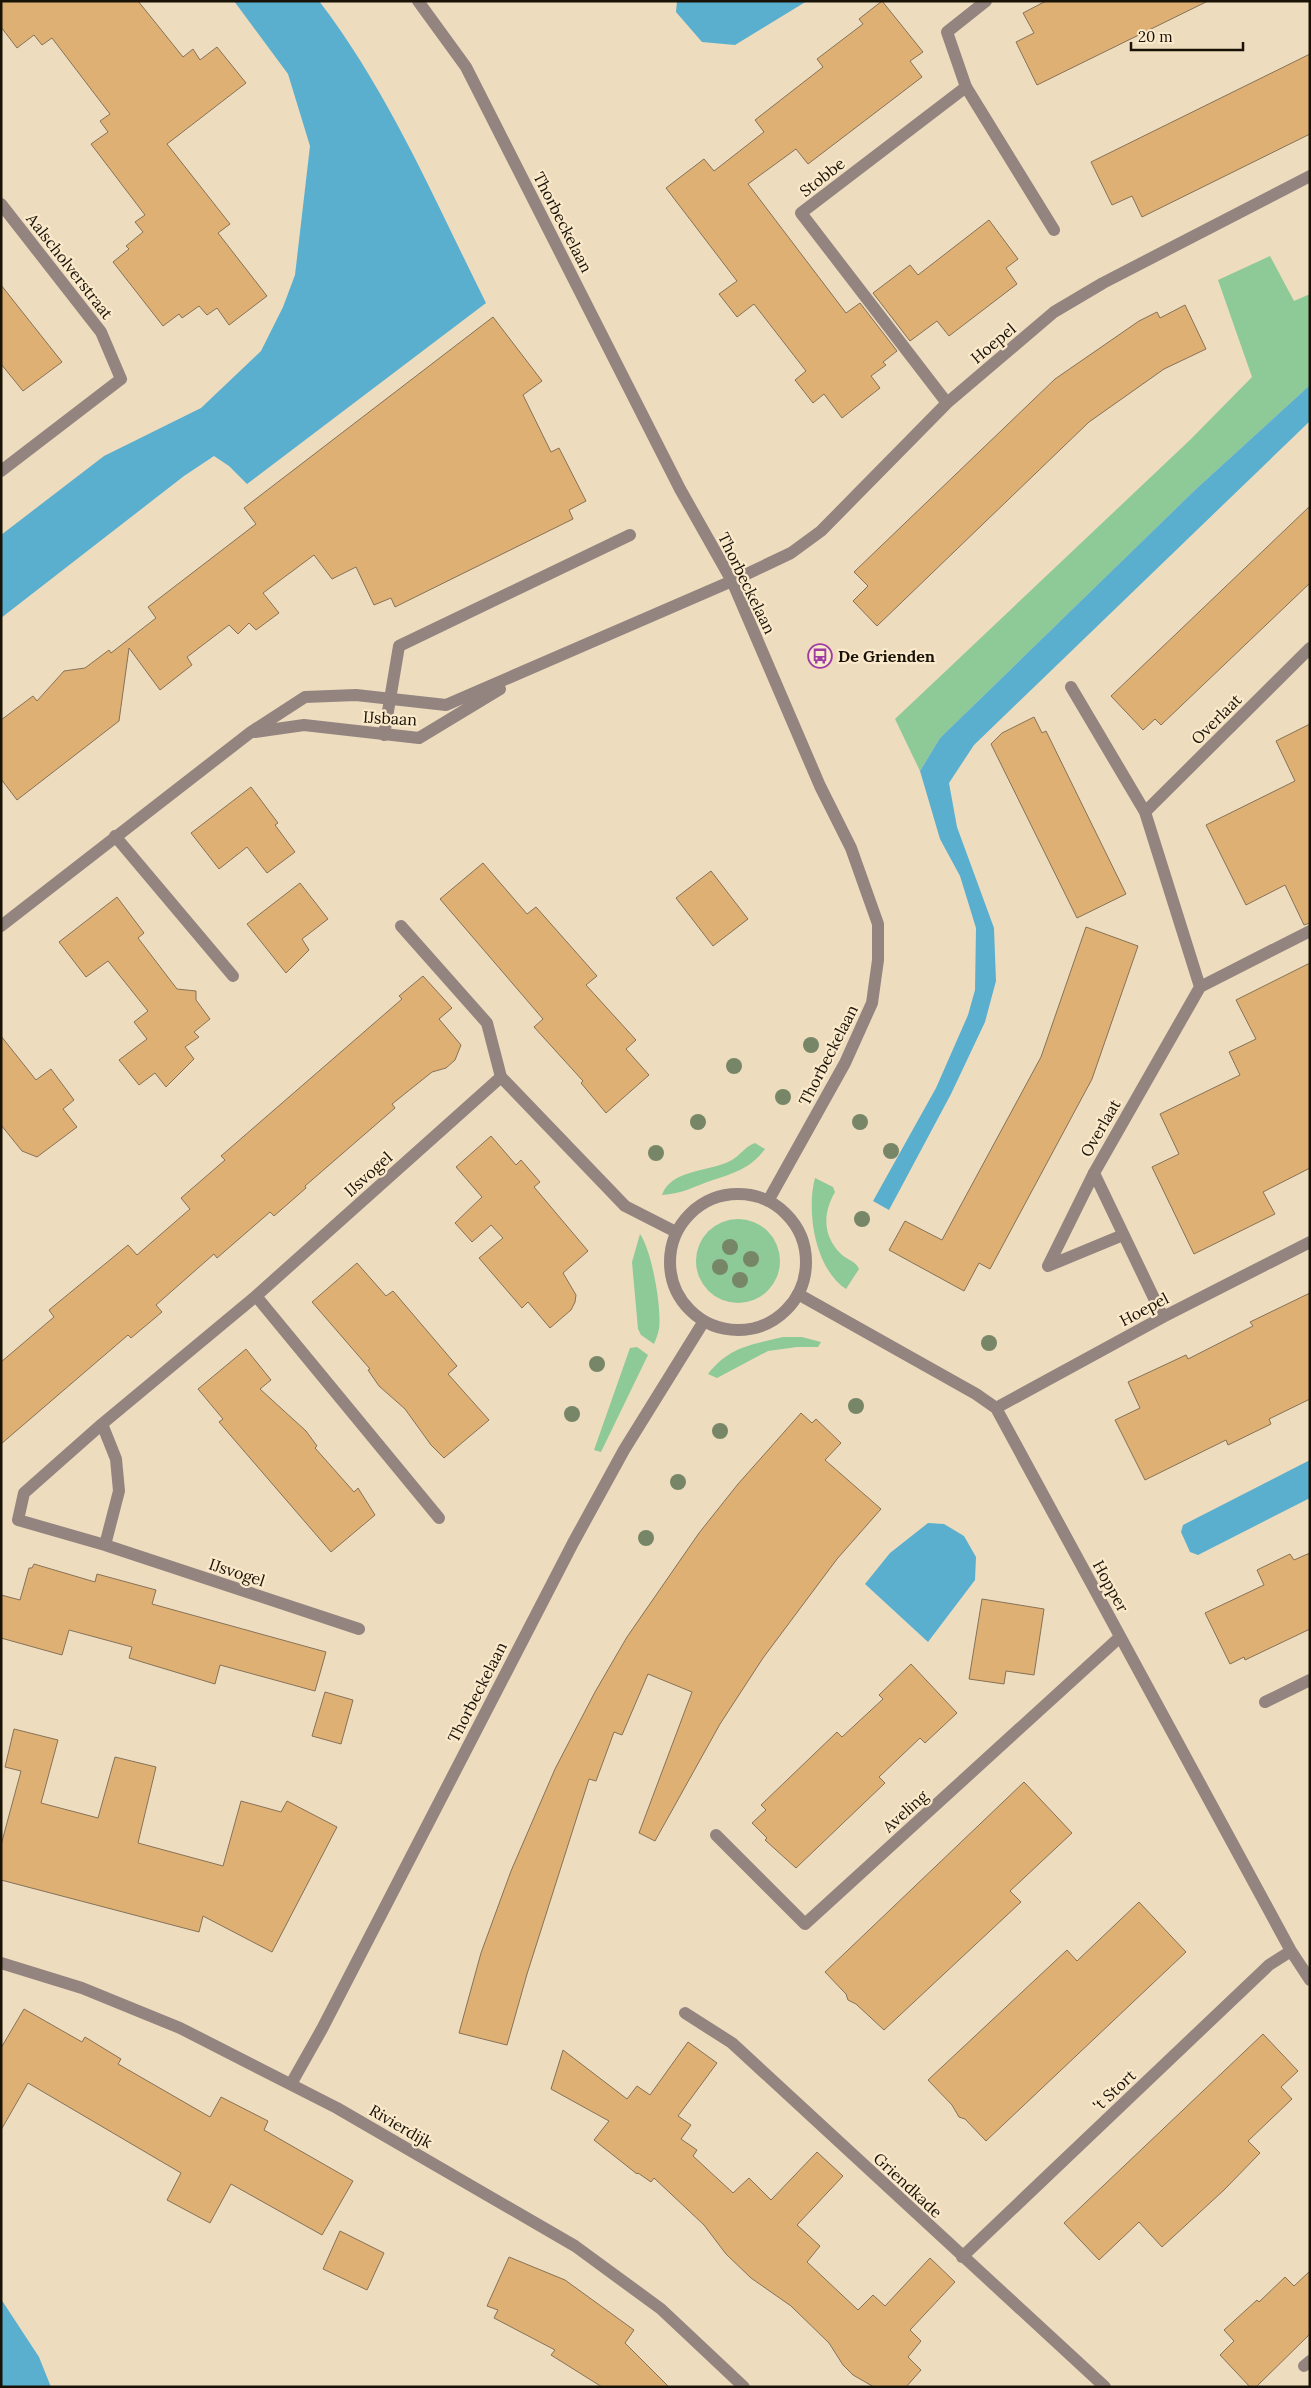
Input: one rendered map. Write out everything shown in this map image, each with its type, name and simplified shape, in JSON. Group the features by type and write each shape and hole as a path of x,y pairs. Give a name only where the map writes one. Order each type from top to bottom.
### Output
{"street":[{"name":"Thorbeckelaan","path":"418,1 466,67 680,490 732,581 820,786 851,848 878,924 878,960 872,1003 845,1063 768,1201"},
{"path":"986,1 947,32 966,87 1054,230"},
{"name":"Stobbe","path":"946,403 802,213 966,87"},
{"name":"Hoepel","path":"732,581 791,553 821,531 946,403 1054,312 1104,283 1310,176"},
{"name":"Aalscholverstraat","path":"1,204 101,332 122,379 1,471"},
{"path":"384,735 399,646 630,535"},
{"name":"IJsbaan","path":"1,926 251,732 305,697 356,695 446,705 732,581"},
{"name":"Overlaat","path":"1145,812 1310,648"},
{"name":"IJsbaan","path":"251,732 304,725 419,738 538,665"},
{"path":"1071,687 1145,812 1200,987 1310,931"},
{"path":"115,836 232,976"},
{"path":"401,926 487,1023 501,1077 626,1206 676,1232"},
{"name":"Overlaat","path":"1163,1317 1094,1173 1200,987"},
{"name":"IJsvogel","path":"359,1629 105,1545 18,1520 24,1493 102,1424 256,1296 501,1077"},
{"path":"1094,1173 1048,1266 1123,1235"},
{"path":"738,1194 768,1201 789,1218 802,1241 806,1267 798,1294 788,1309 774,1320 757,1328 738,1331 720,1328 704,1321 685,1304 673,1282 670,1257 676,1232 695,1209 716,1198 738,1194"},
{"name":"Hoepel","path":"996,1408 1163,1317 1310,1242"},
{"name":"Hopper","path":"798,1294 976,1394 996,1408 1291,1950 1310,1980"},
{"path":"256,1296 439,1518"},
{"name":"Thorbeckelaan","path":"291,2084 322,2029 582,1526 624,1450 704,1321"},
{"path":"102,1424 116,1460 119,1491 105,1545"},
{"name":"Aveling","path":"716,1835 805,1924 1120,1637"},
{"path":"1265,1702 1310,1680"},
{"name":"'t Stort","path":"962,2257 1269,1965 1291,1950"},
{"name":"Rivierdijk","path":"1,1963 82,1988 180,2028 337,2108 575,2246 661,2309 744,2387"},
{"name":"Griendkade","path":"685,2013 732,2043 1105,2387"}],"green space":[{"path":"1270,256 1294,301 1310,294 1310,385 1196,489 940,738 920,771 895,719 1191,439 1252,377 1218,280"},
{"path":"755,1143 765,1149 760,1156 742,1169 682,1191 662,1195 673,1180 692,1172 730,1161"},
{"path":"815,1178 833,1187 835,1192 828,1208 826,1224 830,1239 841,1254 856,1264 859,1269 846,1289 835,1280 820,1254 813,1222 812,1191"},
{"path":"738,1219 754,1222 768,1231 777,1245 780,1261 777,1277 768,1291 754,1300 738,1303 722,1300 708,1291 699,1277 696,1261 699,1245 708,1231 722,1222"},
{"path":"640,1234 652,1266 659,1308 659,1329 654,1344 641,1335 638,1329 632,1262"},
{"path":"783,1337 802,1337 821,1342 818,1347 797,1347 768,1351 717,1378 708,1374 733,1352 751,1345"},
{"path":"637,1347 648,1355 601,1452 594,1450 630,1348"}],"water":[{"path":"234,1 319,1 344,36 389,110 410,148 486,303 247,484 229,466 214,456 184,476 1,618 1,535 104,456 201,408 261,351 283,307 295,275 310,146 288,74"},
{"path":"677,1 807,1 735,45 702,42 676,12"},
{"path":"1310,385 1310,421 974,745 949,783 957,827 994,928 996,981 985,1022 951,1094 889,1210 873,1201 936,1088 968,1015 975,990 976,928 960,876 940,839 920,771 940,738 1196,489"},
{"path":"1310,1460 1310,1498 1198,1555 1190,1552 1181,1532 1183,1525"},
{"path":"928,1523 944,1524 964,1536 976,1557 975,1580 928,1642 865,1584 890,1553"},
{"path":"1,2299 39,2357 51,2387 1,2387"}],"building":[{"path":"1,1 138,1 183,57 193,49 200,60 217,47 246,83 167,144 230,224 218,233 267,296 229,325 217,308 207,315 199,306 182,318 179,314 163,326 113,262 129,249 126,246 143,232 135,222 145,215 91,144 108,132 100,121 110,114 52,38 42,45 34,35 17,48 1,27"},
{"path":"882,1 923,52 910,61 922,77 808,164 796,149 748,184 846,313 860,303 897,351 883,362 886,365 871,376 880,388 842,418 824,394 813,403 795,380 806,371 754,304 737,317 719,294 737,281 666,188 704,159 714,171 764,132 755,120 823,67 817,59 863,24 859,19"},
{"path":"1046,1 1208,1 1037,85 1016,42 1034,33 1023,13"},
{"path":"1310,54 1310,134 1142,217 1132,196 1112,205 1091,162"},
{"path":"989,220 1018,259 1006,268 1017,284 949,336 937,321 910,341 873,293 910,265 918,275"},
{"path":"1,285 62,362 23,391 1,364"},
{"path":"1185,305 1206,349 1164,369 1089,422 877,626 853,601 868,586 854,572 1055,379 1139,321 1157,312 1160,318"},
{"path":"493,317 542,381 523,395 551,452 559,448 586,501 569,510 573,519 395,607 391,598 374,605 356,567 332,579 314,555 263,593 279,613 256,630 249,623 238,634 229,625 187,657 192,665 160,690 129,648 119,721 17,800 1,779 1,720 33,696 37,701 64,671 85,668 109,650 111,653 156,618 148,607 256,524 244,508"},
{"path":"1310,506 1310,583 1161,725 1155,719 1143,730 1111,696"},
{"path":"1034,717 1042,733 1046,731 1126,894 1077,918 991,744 1002,733"},
{"path":"1310,724 1310,923 1304,925 1285,885 1246,905 1206,825 1295,781 1276,741"},
{"path":"251,787 278,823 275,825 295,852 267,873 247,847 219,869 191,833"},
{"path":"483,863 527,914 536,907 597,976 586,985 636,1040 626,1049 649,1075 606,1113 581,1083 583,1081 534,1027 543,1019 440,899"},
{"path":"711,871 748,919 713,946 676,898"},
{"path":"300,883 328,919 302,939 309,950 286,973 247,924"},
{"path":"117,897 144,933 138,938 177,989 196,991 196,1000 210,1019 194,1032 199,1037 185,1047 194,1059 166,1087 155,1073 139,1085 119,1060 147,1039 134,1022 148,1011 108,961 86,977 59,942"},
{"path":"1086,927 1138,946 1092,1079 990,1269 979,1263 964,1291 889,1250 905,1221 942,1240 1041,1057"},
{"path":"1310,963 1310,1168 1263,1192 1275,1214 1194,1254 1152,1167 1179,1154 1160,1114 1240,1075 1229,1052 1256,1039 1236,1000"},
{"path":"423,976 452,1008 439,1019 461,1045 455,1060 446,1068 432,1072 392,1104 395,1108 305,1186 306,1188 274,1216 270,1212 217,1258 214,1254 156,1305 162,1312 131,1338 128,1335 1,1444 1,1362 54,1317 49,1310 128,1245 137,1255 190,1209 181,1198 225,1160 221,1156 402,999 399,996"},
{"path":"1,1036 36,1080 51,1069 74,1100 63,1109 77,1127 37,1157 22,1151 1,1125"},
{"path":"491,1136 516,1165 521,1160 540,1182 534,1187 588,1251 563,1273 576,1295 575,1302 571,1310 550,1328 528,1302 522,1308 479,1258 503,1238 491,1225 472,1242 455,1223 482,1197 456,1167"},
{"path":"357,1263 386,1296 393,1291 457,1366 448,1374 489,1420 444,1458 431,1445 405,1409 379,1386 368,1370 370,1369 312,1302"},
{"path":"1310,1293 1310,1399 1269,1419 1271,1424 1228,1445 1226,1440 1145,1480 1115,1420 1140,1408 1128,1382 1186,1355 1188,1359 1253,1326 1250,1322"},
{"path":"246,1349 271,1380 260,1389 306,1431 317,1446 315,1448 354,1492 358,1488 375,1515 331,1552 219,1422 223,1419 198,1389"},
{"path":"801,1413 812,1423 816,1419 841,1443 825,1460 881,1509 837,1559 763,1658 720,1724 655,1841 639,1833 692,1692 648,1674 622,1735 614,1732 596,1781 589,1779 527,1974 507,2045 459,2033 481,1953 511,1871 555,1769 595,1692 627,1637 699,1533 738,1484"},
{"path":"1310,1553 1310,1629 1245,1660 1244,1657 1230,1664 1205,1613 1264,1585 1257,1570 1290,1554 1294,1560"},
{"path":"34,1564 95,1582 97,1574 156,1590 152,1604 326,1652 315,1691 220,1665 215,1684 129,1658 132,1647 69,1630 62,1655 1,1638 1,1595 20,1600 29,1568 32,1568"},
{"path":"982,1599 1044,1609 1034,1675 1006,1671 1004,1684 969,1679"},
{"path":"911,1664 957,1713 925,1743 920,1738 879,1777 885,1783 796,1868 765,1840 767,1838 752,1823 766,1810 761,1805 837,1732 842,1737 883,1699 879,1695"},
{"path":"325,1692 353,1700 341,1744 312,1736"},
{"path":"14,1729 58,1740 41,1803 98,1818 115,1757 156,1767 138,1843 223,1866 241,1801 281,1812 287,1801 337,1827 272,1952 203,1916 199,1932 1,1880 1,1845 21,1771 5,1767"},
{"path":"1024,1782 1072,1833 1010,1891 1021,1902 884,2030 856,2004 848,2000 846,1994 825,1972"},
{"path":"1139,1902 1186,1952 986,2141 965,2119 959,2117 952,2105 928,2080 1067,1950 1077,1961"},
{"path":"24,2009 82,2042 85,2037 121,2059 118,2064 210,2117 221,2097 268,2121 264,2130 353,2181 322,2235 231,2184 210,2223 167,2200 181,2173 28,2083 1,2130 1,2048"},
{"path":"1263,2034 1298,2071 1281,2087 1292,2099 1248,2141 1260,2153 1224,2190 1162,2247 1139,2222 1099,2260 1064,2223"},
{"path":"688,2042 717,2063 678,2116 691,2125 681,2139 697,2150 693,2156 733,2193 749,2178 771,2200 817,2152 843,2176 797,2225 820,2246 807,2262 858,2310 873,2295 885,2306 930,2258 955,2282 910,2330 921,2341 908,2357 921,2370 906,2387 874,2387 853,2375 843,2365 829,2343 791,2306 751,2278 726,2254 704,2225 654,2178 651,2182 637,2174 594,2140 609,2121 551,2089 563,2050 627,2099 637,2086 650,2095"},
{"path":"340,2231 384,2253 367,2290 323,2269"},
{"path":"509,2257 565,2280 634,2330 625,2343 669,2387 602,2387 551,2355 555,2350 494,2318 498,2310 487,2306"},
{"path":"1310,2271 1310,2334 1256,2387 1250,2387 1220,2355 1234,2341 1224,2330 1257,2300 1259,2302 1285,2277 1294,2286"}],"place":[{"name":"De Grienden","path":"820,656"}]}
